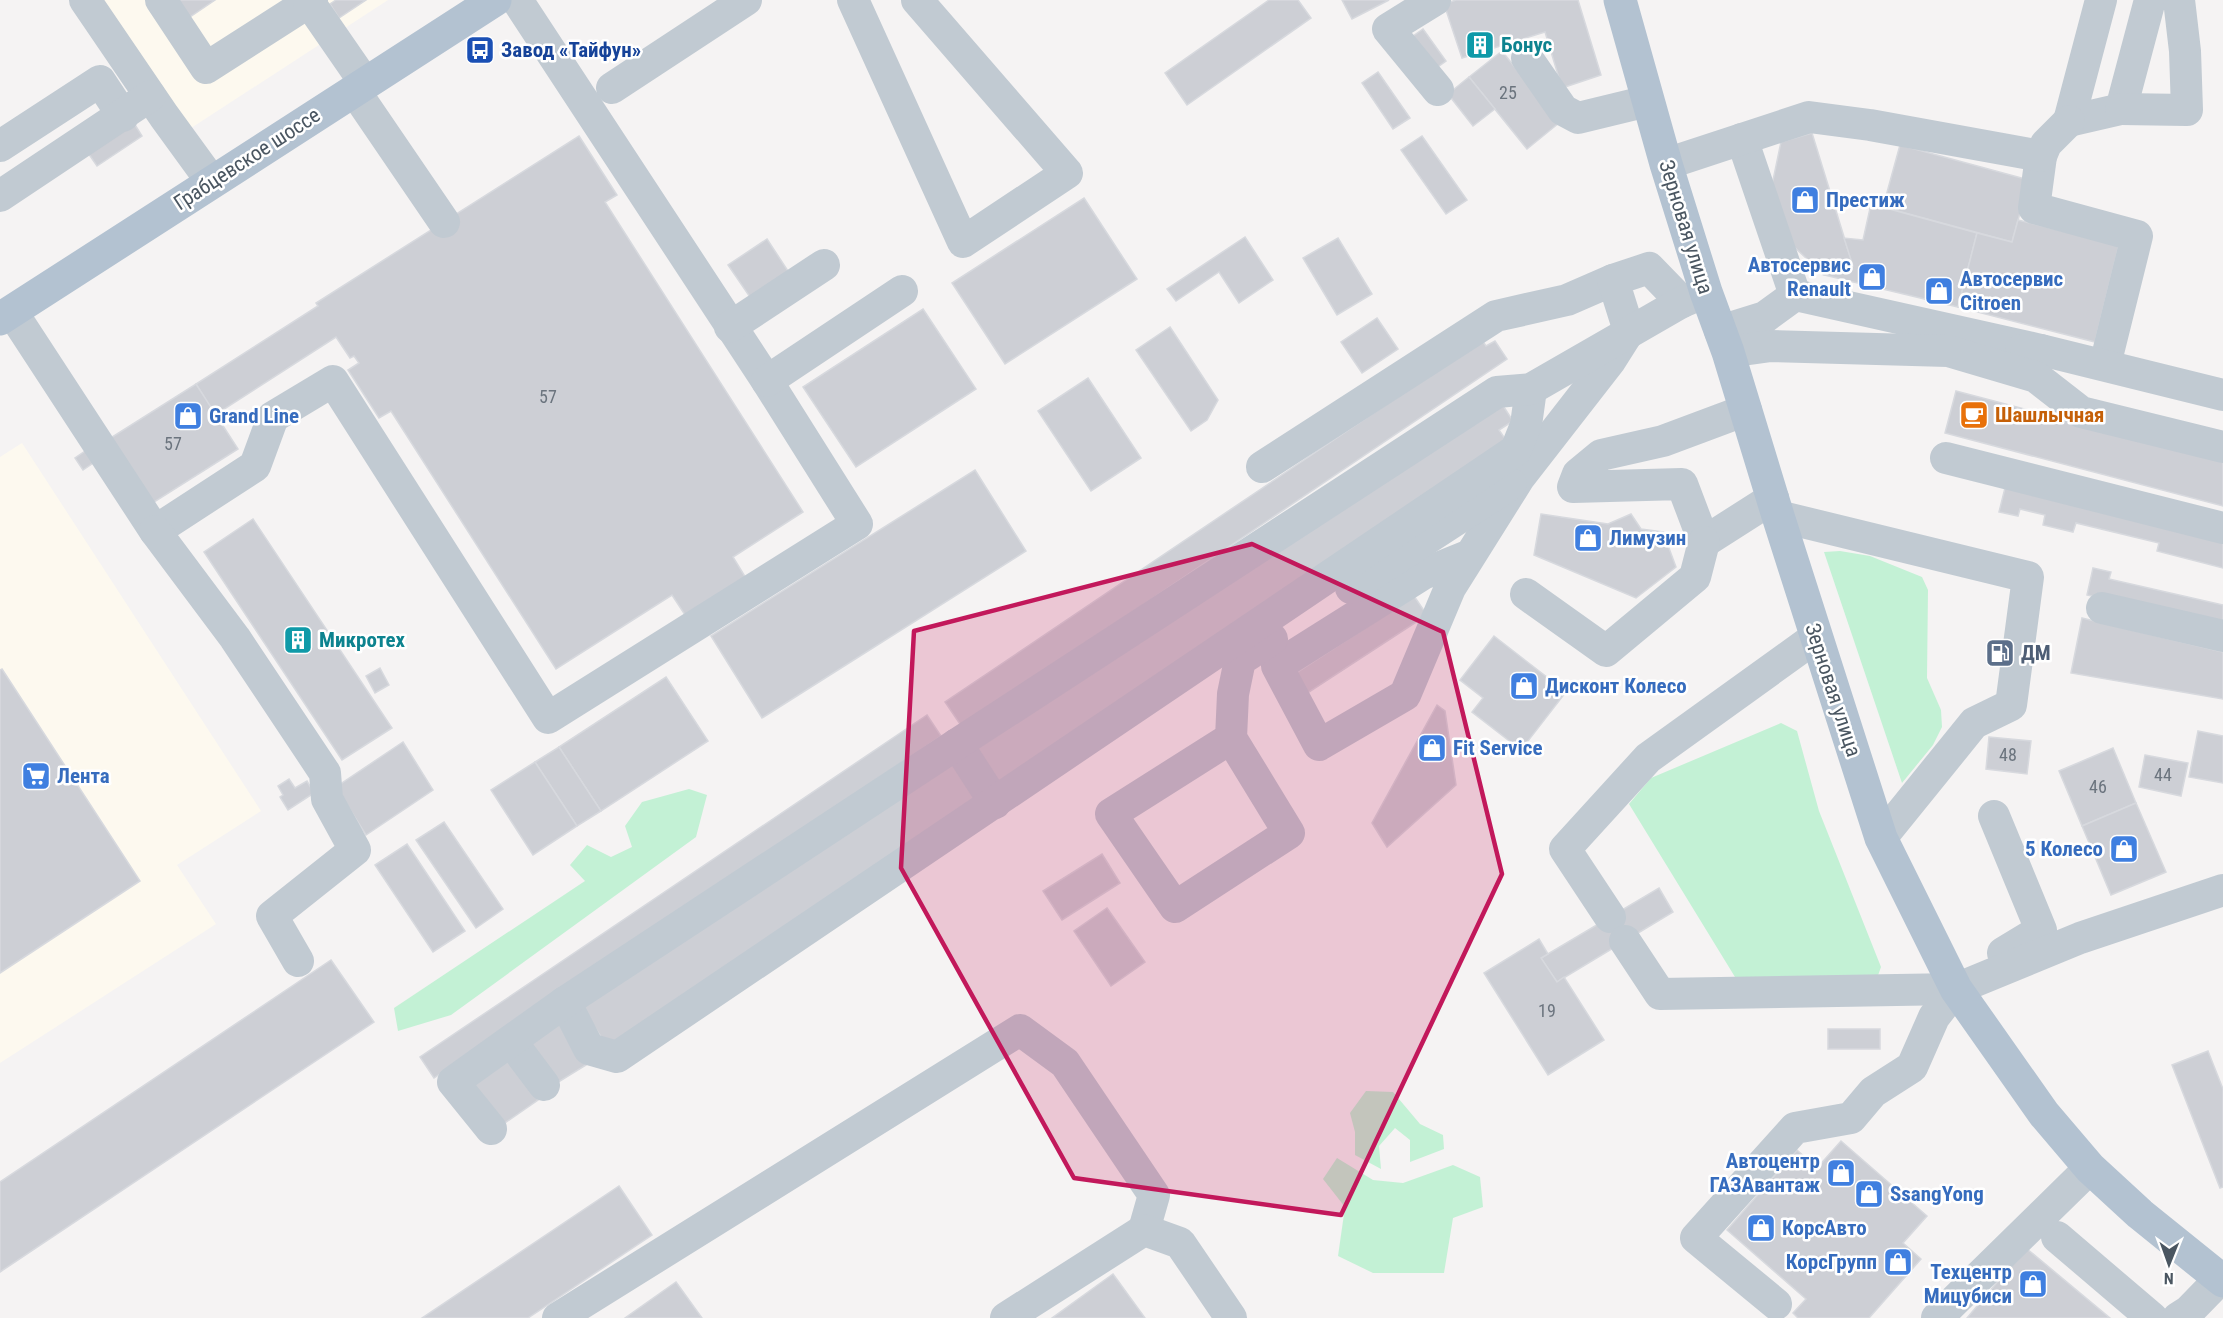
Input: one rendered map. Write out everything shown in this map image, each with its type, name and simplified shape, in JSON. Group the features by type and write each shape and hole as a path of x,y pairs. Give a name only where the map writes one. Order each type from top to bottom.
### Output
{"main road":[{"name":"Грабцевское шоссе","path":"6,315 495,0"},
{"name":"Зерновая улица","path":"1620,0 1666,164 1694,297 1724,342 1881,838 1956,990 2044,1114 2090,1168 2140,1214 2222,1280"}],"lane":[{"path":"85,0 212,182"},
{"path":"161,0 206,68 311,1 360,86 444,222"},
{"path":"155,531 255,466 273,417 333,381 548,718 857,524 517,0"},
{"path":"612,88 746,0"},
{"path":"853,0 963,242 1067,173 917,0"},
{"path":"1435,0 1388,29 1438,90"},
{"path":"2101,0 2069,121 2046,144 2041,156 2034,208 2137,236 2105,365"},
{"path":"2121,109 2150,0"},
{"path":"2069,121 2121,109 2187,110 2185,51 2179,0"},
{"path":"1527,58 1563,110 1578,118 1648,101"},
{"path":"0,146 100,81 123,116"},
{"path":"0,196 150,96"},
{"path":"1666,164 1809,117 2041,156"},
{"path":"1742,139 1795,295"},
{"path":"730,327 824,265"},
{"path":"1262,468 1496,316 1566,300 1648,268 1694,297"},
{"path":"1470,555 1423,574 1277,666 1320,746 1405,695 1449,588 1470,555 1519,478 1610,361 1629,331 1613,280"},
{"path":"766,381 902,291"},
{"path":"1724,342 1795,295 2041,350 2223,395"},
{"path":"491,1129 453,1082 565,1002 1497,392 1531,389 1629,331 1694,297"},
{"path":"6,315 155,531 235,638 325,773 327,799 355,850 272,916 298,961"},
{"path":"1724,342 1771,346 1948,351 2041,350"},
{"path":"1948,351 2036,377 2081,412 2223,447"},
{"path":"565,1002 589,1049 617,1057 1516,450 1526,425 1531,389"},
{"path":"1526,594 1606,651 1695,577 1704,542 1682,484 1573,487 1578,474 1601,454 1664,441 1746,410"},
{"path":"1946,458 2223,528"},
{"path":"1231,738 1111,814 1175,906 1289,833 1231,738 1233,694 1240,660 1519,478"},
{"path":"1704,542 1775,507 2028,577 2011,705 1974,723 1881,838"},
{"path":"2102,608 2223,636"},
{"path":"1816,637 1648,758 1565,849 1660,994 1956,990 2080,938 2223,890"},
{"path":"957,744 995,803"},
{"path":"1987,977 1992,959 2041,930 1994,816"},
{"path":"1776,1304 1696,1238 1795,1128 1851,1118 1873,1092 1912,1067 1934,1017 1956,990"},
{"path":"558,1318 1020,1030 1065,1063 1154,1195 1144,1230 1006,1318"},
{"path":"511,1041 544,1085"},
{"path":"1937,1318 2090,1168"},
{"path":"1144,1230 1180,1243 1231,1318"},
{"path":"2057,1238 2152,1318"},
{"path":"2178,1318 2189,1311 2222,1280"}],"highlighted area":[{"path":"1252,544 1443,632 1502,874 1341,1215 1074,1178 901,868 914,631"}],"shaded area":[{"path":"70,0 388,0 185,132 92,32"},
{"path":"22,443 261,811 177,865 216,924 0,1063 0,457"}],"green space":[{"path":"1840,551 1870,556 1922,577 1928,590 1927,678 1941,710 1942,727 1933,745 1902,783 1824,552"},
{"path":"1781,723 1797,731 1819,811 1881,967 1876,981 1735,977 1629,804 1651,778"},
{"path":"689,789 707,795 696,837 451,1015 398,1031 394,1008 585,881 570,865 587,845 611,857 632,847 625,826 642,802"},
{"path":"1366,1091 1393,1092 1420,1124 1443,1135 1444,1149 1410,1162 1410,1140 1395,1128 1379,1146 1381,1169 1355,1155 1355,1132 1350,1113"},
{"path":"1337,1158 1373,1180 1403,1183 1453,1165 1480,1177 1483,1207 1453,1218 1444,1273 1373,1273 1338,1256 1345,1207 1323,1179"}],"building":[{"path":"170,0 215,0 184,21"},
{"path":"336,0 366,0 339,18 330,4"},
{"path":"1269,0 1298,0 1311,18 1187,105 1165,73"},
{"path":"1342,0 1389,0 1352,19"},
{"name":"Бонус","path":"1456,0 1578,0 1601,75 1562,88 1545,32 1462,58 1444,4"},
{"path":"1423,29 1446,61 1432,71 1409,39"},
{"path":"1502,51 1559,123 1527,149 1469,77"},
{"path":"1378,72 1410,118 1393,129 1362,83"},
{"path":"1469,77 1495,109 1473,126 1448,94"},
{"path":"132,120 142,136 97,166 86,150"},
{"name":"Престиж","path":"1812,133 1853,266 1824,275 1790,243 1772,185 1781,142"},
{"path":"579,136 617,195 605,202 803,512 733,557 749,583 689,621 672,595 556,669 391,411 379,418 348,370 359,363 354,356 350,358 336,337 215,415 196,384 318,306 316,303"},
{"path":"1422,136 1467,200 1446,214 1401,150"},
{"path":"1900,145 2029,180 2012,242 1883,207"},
{"path":"1084,198 1137,279 1005,364 952,283"},
{"path":"1871,204 1977,233 1958,307 1824,275 1853,266 1844,238 1863,240"},
{"path":"2018,220 2119,245 2095,342 1958,307 1977,233 2012,242"},
{"path":"1245,237 1273,280 1239,303 1219,272 1176,301 1167,289"},
{"path":"1338,238 1372,294 1337,315 1303,258"},
{"path":"767,239 790,274 752,300 728,265"},
{"path":"923,309 976,389 856,467 803,387"},
{"path":"1377,318 1398,349 1362,373 1341,342"},
{"path":"1170,327 1218,400 1207,420 1191,431 1136,350"},
{"path":"1482,340 1486,346 1495,341 1507,359 962,727 945,702"},
{"path":"1088,378 1141,458 1091,491 1038,411"},
{"path":"196,384 238,449 151,504 109,439"},
{"path":"1956,391 2223,461 2223,506 1945,433"},
{"path":"1500,401 1513,421 1499,430 1510,446 994,786 972,752"},
{"path":"91,447 99,459 83,470 75,458"},
{"path":"975,470 1026,551 762,718 711,636"},
{"path":"2006,484 2223,537 2223,568 2157,551 2159,543 2076,523 2073,532 2043,525 2045,515 2020,509 2018,516 1999,512"},
{"path":"1541,514 1608,524 1631,514 1641,529 1663,532 1676,567 1636,598 1534,555"},
{"name":"Микротех","path":"253,519 392,728 342,760 204,552"},
{"path":"2093,568 2111,572 2109,579 2223,605 2223,626 2087,595"},
{"path":"1414,596 1427,615 1306,694 1293,675"},
{"path":"2082,618 2223,652 2223,699 2071,673"},
{"path":"1494,636 1566,692 1521,750 1472,712 1483,698 1460,680"},
{"path":"380,668 389,685 375,693 366,676"},
{"name":"Лента","path":"2,669 140,881 0,973 0,670"},
{"path":"666,677 708,741 601,811 559,747"},
{"name":"Fit Service","path":"1437,705 1445,711 1456,785 1387,847 1372,823"},
{"path":"927,715 941,736 434,1078 420,1057"},
{"path":"2198,731 2223,736 2223,783 2189,777"},
{"path":"1989,737 2031,741 2027,774 1986,769"},
{"path":"403,742 433,790 366,835 336,787"},
{"path":"559,747 601,811 577,826 535,762"},
{"path":"2113,748 2136,803 2082,826 2059,771"},
{"path":"2145,755 2188,763 2181,796 2139,787"},
{"path":"955,756 983,797 609,1049 582,1008"},
{"path":"535,762 577,826 533,855 491,790"},
{"path":"289,779 295,788 307,781 314,793 288,810 280,797 283,795 278,786"},
{"name":"5 Колесо","path":"2136,803 2166,872 2111,895 2082,826"},
{"path":"444,822 503,909 476,928 416,840"},
{"path":"407,844 465,931 433,952 375,865"},
{"path":"1102,854 1120,883 1062,920 1043,891"},
{"path":"1659,888 1673,912 1557,982 1541,958"},
{"path":"1107,908 1145,962 1111,986 1074,931"},
{"path":"1539,939 1548,954 1541,958 1557,982 1564,977 1604,1040 1548,1075 1484,973"},
{"path":"331,960 374,1022 0,1272 0,1182"},
{"path":"560,1023 586,1065 552,1086 526,1043"},
{"path":"1828,1029 1880,1029 1880,1049 1828,1049"},
{"path":"2208,1051 2223,1089 2223,1187 2220,1188 2172,1065"},
{"path":"510,1059 538,1100 502,1125 473,1085"},
{"path":"1841,1141 1927,1216 1903,1243 1921,1259 1869,1318 1798,1318 1793,1313 1806,1299 1727,1230 1797,1150 1817,1168"},
{"path":"619,1186 652,1235 528,1318 422,1318"},
{"name":"Техцентр Мицубиси","path":"2026,1248 2110,1318 1967,1318"},
{"path":"1113,1274 1145,1318 1052,1318"},
{"path":"676,1282 702,1318 625,1318"}],"place":[{"name":"Бонус","path":"1480,45"},
{"name":"Завод «Тайфун»","path":"480,50"},
{"name":"Престиж","path":"1805,200"},
{"name":"Автосервис Renault","path":"1872,277"},
{"name":"Автосервис Citroen","path":"1939,291"},
{"name":"Шашлычная","path":"1974,415"},
{"name":"Grand Line","path":"188,416"},
{"name":"Лимузин","path":"1588,538"},
{"name":"Микротех","path":"298,640"},
{"name":"ДМ","path":"2000,653"},
{"name":"Дисконт Колесо","path":"1524,686"},
{"name":"Fit Service","path":"1432,748"},
{"name":"Лента","path":"36,776"},
{"name":"5 Колесо","path":"2124,849"},
{"name":"Автоцентр ГАЗАвантаж","path":"1841,1173"},
{"name":"SsangYong","path":"1869,1194"},
{"name":"КорсАвто","path":"1761,1228"},
{"name":"КорсГрупп","path":"1898,1262"},
{"name":"Техцентр Мицубиси","path":"2033,1284"}]}
